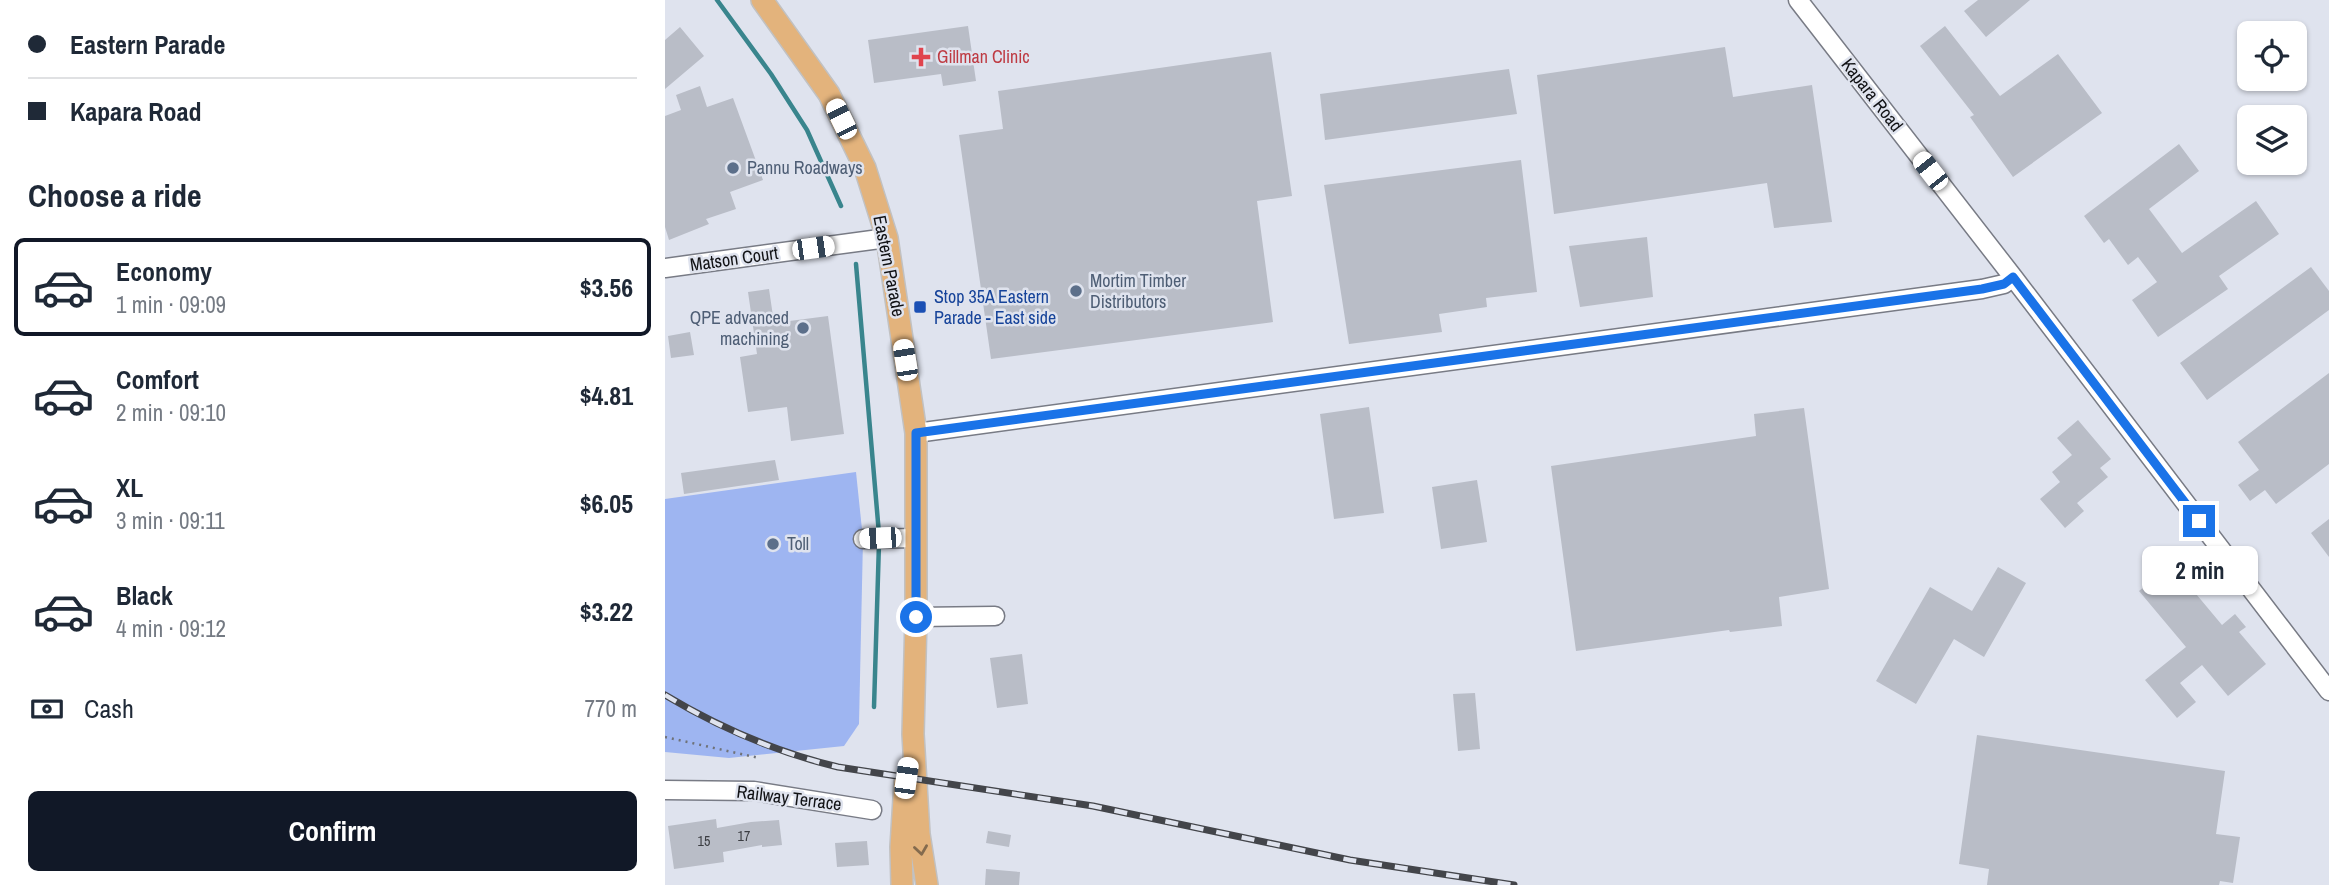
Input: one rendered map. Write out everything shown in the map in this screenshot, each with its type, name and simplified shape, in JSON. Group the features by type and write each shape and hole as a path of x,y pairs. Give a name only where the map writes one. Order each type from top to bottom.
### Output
{"main road":[{"name":"Eastern Parade","path":"762,0 829,94 865,168 887,237 916,433 907,538 916,617 913,730 919,834 927,885"},
{"name":"Eastern Parade","path":"902,885 902,809 913,730"}],"street":[{"name":"Kapara Road","path":"1798,0 2329,691"},
{"name":"Matson Court","path":"665,268 887,237"},
{"path":"916,433 1968,291 2004,284 2013,277"},
{"path":"863,539 907,538"},
{"path":"916,617 995,616"},
{"name":"Railway Terrace","path":"665,790 754,791 871,810"}],"path":[{"path":"665,737 759,758"}],"shaded area":[{"path":"856,472 863,539 859,724 844,746 729,758 665,752 665,499"}],"building":[{"path":"1978,0 2030,0 1986,37 1964,11"},
{"name":"Gillman Clinic","path":"968,26 976,81 943,86 941,74 874,83 868,40"},
{"path":"1945,26 2000,96 2058,54 2102,113 2013,177 1970,117 1974,115 1920,46"},
{"path":"680,27 704,56 665,89 665,40"},
{"path":"1725,47 1733,97 1812,85 1832,222 1774,228 1767,183 1554,214 1537,75"},
{"path":"1271,52 1292,196 1257,201 1273,322 991,359 959,135 1003,129 998,91"},
{"path":"1509,69 1517,114 1325,140 1320,94"},
{"path":"700,86 707,107 733,98 763,180 730,192 736,209 706,219 709,224 669,240 665,227 665,116 681,110 676,95"},
{"path":"2179,144 2199,171 2149,209 2182,253 2256,201 2279,234 2219,276 2228,289 2158,337 2132,300 2157,282 2138,257 2128,265 2109,239 2104,243 2084,216"},
{"path":"1521,160 1537,292 1486,298 1487,307 1439,314 1442,332 1349,344 1324,185"},
{"path":"1647,237 1653,297 1580,307 1569,246"},
{"path":"2311,267 2329,291 2329,310 2207,400 2180,363"},
{"path":"769,289 774,323 828,316 844,434 791,441 787,407 748,412 740,357 757,354 748,292"},
{"path":"690,332 694,355 671,358 668,336"},
{"path":"2329,373 2329,464 2276,504 2265,490 2250,501 2238,485 2259,470 2238,442"},
{"path":"1369,407 1384,513 1334,519 1320,414"},
{"path":"1804,408 1829,589 1779,597 1782,626 1729,630 1576,651 1551,466 1756,436 1754,414"},
{"path":"2078,420 2111,459 2100,468 2108,477 2077,503 2084,511 2065,528 2040,499 2060,482 2052,472 2072,455 2057,438"},
{"path":"775,460 779,480 684,494 681,473"},
{"path":"1477,480 1487,542 1441,549 1432,487"},
{"path":"2329,519 2329,557 2311,533"},
{"path":"2171,564 2222,625 2235,614 2246,627 2239,632 2266,664 2228,696 2202,665 2180,683 2196,702 2177,718 2145,680 2186,647 2139,591"},
{"path":"1998,567 2026,583 1984,657 1954,639 1916,704 1876,681 1930,587 1972,611"},
{"path":"1022,654 1028,704 997,708 990,658"},
{"path":"1475,693 1480,749 1458,751 1453,694"},
{"path":"1977,735 2225,771 2216,834 2240,837 2233,883 2220,881 2219,885 1987,885 1989,869 1959,864"},
{"path":"716,819 717,828 779,820 782,845 762,845 723,852 724,862 674,869 668,826"},
{"path":"988,831 1011,835 1009,847 986,843"},
{"path":"867,841 869,865 837,867 835,843"},
{"path":"986,869 1020,872 1019,885 985,885"}],"waterway":[{"path":"717,0 771,74 807,130 841,206"},
{"path":"856,264 879,534"},
{"path":"874,707 879,543"}],"railway":[{"path":"665,695 748,738 838,767 1093,806 1350,860 1514,885"}],"place":[{"name":"Gillman Clinic","path":"921,57"},
{"name":"Pannu Roadways","path":"733,168"},
{"name":"Mortim Timber Distributors","path":"1076,291"},
{"name":"Stop 35A Eastern Parade - East side","path":"920,307"},
{"name":"QPE advanced machining","path":"803,328"},
{"name":"Toll","path":"773,544"}],"route":[{"path":"916,617 916,433 1982,289 2004,284 2013,277 2199,521"}]}
